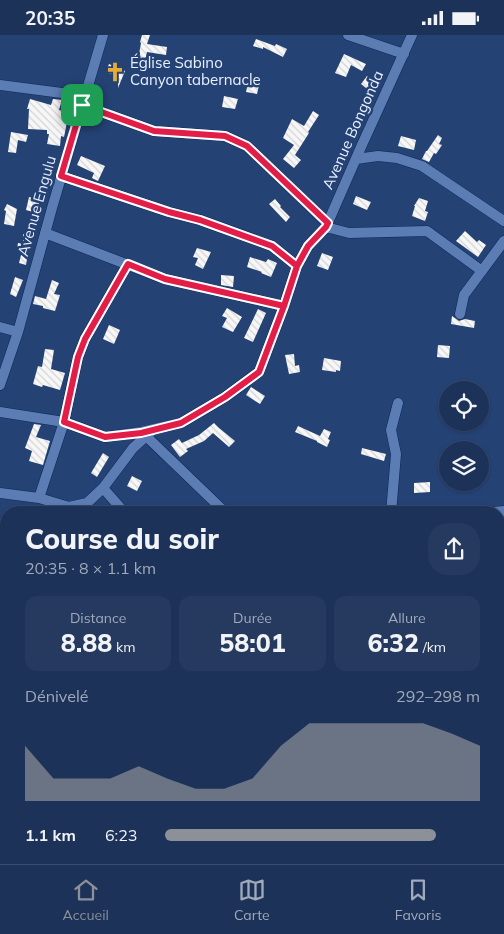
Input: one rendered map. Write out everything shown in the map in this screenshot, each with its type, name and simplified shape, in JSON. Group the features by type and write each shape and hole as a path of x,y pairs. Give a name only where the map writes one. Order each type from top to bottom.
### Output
{"street":[{"name":"Avenue Engulu","path":"0,385 18,331 103,35"},
{"path":"348,35 404,54"},
{"name":"Avenue Bongonda","path":"150,433 181,423 225,397 259,372 297,266 308,246 327,225 412,35"},
{"path":"0,85 83,101 154,131 225,136 247,146 327,225 349,233 428,231 482,271"},
{"path":"356,159 378,156 396,158 422,165 504,221"},
{"path":"61,176 169,212 200,220 272,246 297,266"},
{"path":"45,233 165,279 284,306"},
{"path":"460,314 464,295 504,241"},
{"path":"39,498 64,422 78,357 85,339 128,264"},
{"path":"0,327 18,331"},
{"path":"391,506 396,454 391,430 398,403"},
{"path":"0,412 64,422 105,437 150,433 219,506"},
{"path":"81,506 103,488 133,448 150,433"},
{"path":"103,488 119,506"},
{"path":"0,493 39,498 59,506"}],"building":[{"path":"142,35 150,35 147,44 167,47 166,55 147,52 145,61 138,60"},
{"path":"256,39 287,49 283,57 263,47 263,49 253,46"},
{"path":"344,54 366,64 362,71 351,65 346,77 335,73"},
{"name":"Église Sabino Canyon tabernacle","path":"109,64 125,71 118,88 118,77 106,72"},
{"path":"367,76 377,84 371,92 361,84"},
{"path":"249,79 260,81 257,94 246,92"},
{"path":"224,96 238,99 235,109 222,107"},
{"path":"30,99 51,105 53,99 62,100 59,110 69,112 64,137 61,136 60,146 47,144 49,134 47,134 47,130 28,129 29,109 27,109"},
{"path":"313,111 319,115 295,155 301,160 294,168 283,159 294,145 283,138 292,119 304,126"},
{"path":"11,132 28,135 26,142 18,140 16,153 8,152"},
{"path":"438,135 442,138 439,144 442,145 436,154 434,153 429,162 422,159 426,151"},
{"path":"401,136 416,140 414,150 398,146"},
{"path":"81,156 105,166 98,181 92,178 94,173 77,165"},
{"path":"356,196 371,202 367,210 353,204"},
{"path":"29,197 40,200 37,213 26,210"},
{"path":"419,198 428,201 425,211 428,212 425,221 412,216 414,206"},
{"path":"275,199 290,217 286,222 269,204"},
{"path":"7,204 17,209 14,226 4,224 6,211 4,210"},
{"path":"465,231 477,242 479,240 486,245 478,257 456,241"},
{"path":"23,234 30,234 26,265 19,263 22,251 17,250 18,243 23,244"},
{"path":"197,248 211,252 203,269 195,265 198,258 193,257"},
{"path":"322,253 333,257 328,270 317,266"},
{"path":"250,257 266,262 268,259 277,263 271,277 247,267"},
{"path":"221,275 234,276 233,287 221,285"},
{"path":"15,277 23,280 16,297 10,294"},
{"path":"52,280 59,283 54,294 60,295 55,311 33,304 35,296 46,299"},
{"path":"227,308 242,317 233,332 222,327 227,318 222,316"},
{"path":"258,309 266,313 253,342 244,338"},
{"path":"452,316 459,321 465,319 475,321 474,328 451,324"},
{"path":"109,325 120,330 114,344 103,339"},
{"path":"438,345 450,346 449,358 437,357"},
{"path":"45,349 54,350 51,369 65,373 60,390 33,384 38,366 42,367"},
{"path":"294,354 295,366 299,365 300,372 289,374 285,355"},
{"path":"324,358 341,361 340,371 322,370"},
{"path":"251,387 265,396 260,404 246,395"},
{"path":"214,423 235,441 229,447 213,433 204,441 186,449 188,451 180,457 171,445 179,439 182,443 199,435"},
{"path":"34,424 41,425 36,437 50,441 43,465 29,461 32,451 25,448"},
{"path":"298,426 320,436 324,429 331,432 327,447 295,432"},
{"path":"362,448 386,454 384,461 361,454"},
{"path":"103,453 109,457 97,477 91,473"},
{"path":"132,476 142,481 137,491 127,486"},
{"path":"430,482 430,492 414,493 414,483"}],"place":[{"name":"Église Sabino Canyon tabernacle","path":"115,72"}],"route":[{"path":"82,105 61,176 169,212 200,220 272,246 297,266 284,306 165,279 128,264 85,339 78,357 64,422 105,437 141,433 181,423 225,397 259,372 284,306 297,266 308,246 328,223 247,146 225,136 154,131 82,105"}]}
